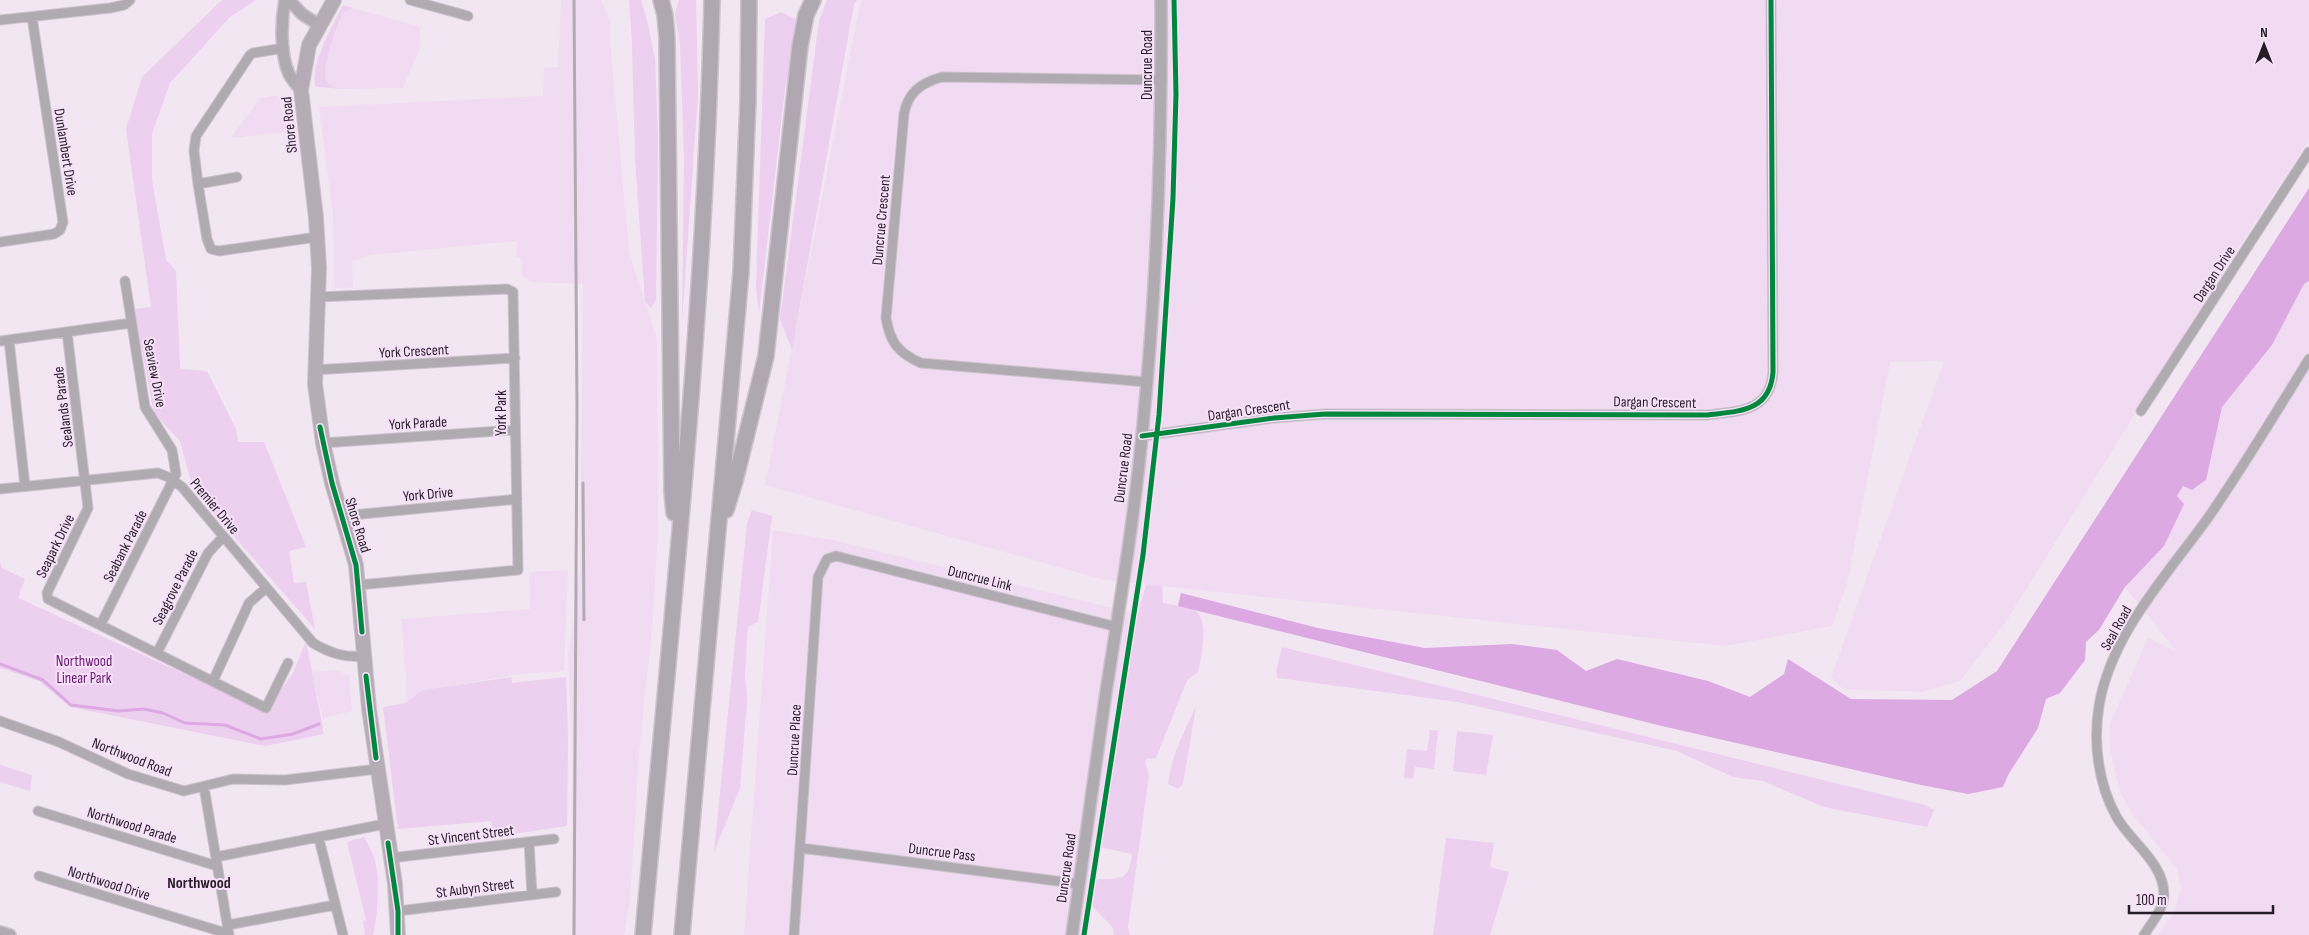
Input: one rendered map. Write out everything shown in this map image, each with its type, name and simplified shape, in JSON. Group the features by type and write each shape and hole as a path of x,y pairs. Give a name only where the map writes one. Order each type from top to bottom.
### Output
{"highway":[{"path":"661,0 665,15 667,38 672,492 677,552"},
{"path":"643,935 701,267 710,94 712,0"},
{"path":"682,935 742,272 748,101 749,0"},
{"path":"718,535 736,481 766,356 800,46 806,15 812,0"}],"main road":[{"name":"Shore Road","path":"334,0 309,44 301,90 319,268 314,370 317,408 323,443 355,558 377,769 398,910 398,935"}],"street":[{"path":"0,20 110,8 130,0"},
{"path":"301,90 290,76 284,48 283,12 287,0 302,14 319,25"},
{"path":"410,0 468,16"},
{"name":"Duncrue Road","path":"1072,935 1117,627 1142,436 1157,244 1162,80 1161,0"},
{"name":"Dargan Crescent","path":"1142,436 1274,418 1325,414 1707,415 1755,407 1764,398 1772,385 1773,372 1771,0"},
{"name":"Dunlambert Drive","path":"0,242 54,234 60,230 63,222 32,16"},
{"path":"284,48 250,55 196,136 194,151 206,239 211,249 219,251 317,237"},
{"name":"Duncrue Crescent","path":"1147,382 921,364 906,357 894,343 888,332 886,318 904,114 906,102 913,90 927,81 942,76 1162,80"},
{"name":"Dargan Drive","path":"2141,411 2309,152"},
{"path":"198,184 237,177"},
{"name":"Seaview Drive","path":"125,281 145,408 172,450 176,474 173,480"},
{"name":"York Park","path":"318,297 507,289 514,292 518,570 358,585"},
{"name":"Seaview Drive","path":"4,340 131,323"},
{"name":"Sealands Parade","path":"68,332 85,480"},
{"path":"4,340 25,486"},
{"name":"York Crescent","path":"314,370 515,358"},
{"name":"Seal Road","path":"2144,935 2161,907 2164,897 2163,888 2156,868 2116,816 2108,798 2098,757 2096,730 2104,684 2117,653 2136,618 2211,513 2309,359"},
{"name":"York Parade","path":"323,443 515,430"},
{"name":"Premier Drive","path":"0,489 158,473 173,480 313,643 336,655 348,657 365,656"},
{"name":"Seapark Drive","path":"85,480 88,508 47,593 48,599 101,624"},
{"name":"Seabank Parade","path":"101,624 173,480"},
{"name":"York Drive","path":"342,516 517,500"},
{"name":"Seagrove Parade","path":"157,653 208,553 222,537"},
{"name":"Duncrue Link","path":"836,556 1117,627"},
{"name":"Duncrue Place","path":"794,935 818,577 827,559 836,556"},
{"path":"212,681 249,604 266,588"},
{"path":"101,624 266,708 288,663"},
{"name":"Northwood Road","path":"0,721 59,742 128,774 184,791 233,779 285,780 377,769"},
{"path":"204,787 228,931"},
{"name":"Northwood Parade","path":"38,811 216,862 385,824"},
{"path":"319,838 343,935"},
{"name":"St Vincent Street","path":"390,858 554,839"},
{"path":"529,842 532,895"},
{"name":"Duncrue Pass","path":"801,848 1080,884"},
{"name":"Northwood Drive","path":"40,876 228,931 335,905"},
{"name":"St Aubyn Street","path":"398,910 556,892"},
{"path":"0,932 8,935"}],"shaded area":[{"path":"561,0 601,0 610,21 610,41 629,253 657,339 658,527 653,619 639,754 630,899 624,935 572,935 572,742 568,657 580,570 583,284 530,282 522,275 521,258 517,257 516,241 371,255 352,261 353,287 335,288 333,213 319,107 543,96 544,68 558,67"},
{"path":"861,0 2309,0 2309,140 2235,253 2007,620 1960,681 1921,692 1843,689 1831,678 1944,361 1890,362 1847,584 1832,626 1725,646 1105,580 765,485"},
{"path":"353,8 420,27 420,47 403,88 345,89 333,87 326,82 324,76 326,60 333,39 344,13"},
{"path":"279,95 286,132 231,138 260,98"},
{"path":"2309,188 2309,281 2304,284 2272,345 2222,407 2206,480 2192,490 2183,486 2177,496 2184,504 2164,546 2125,587 2099,630 2086,642 2085,660 2060,693 2046,699 2038,728 2008,775 2003,787 1968,794 1921,785 1662,726 1178,606 1181,593 1318,628 1425,648 1512,644 1557,650 1586,671 1617,659 1708,681 1750,697 1784,674 1788,659 1851,699 1952,700 1997,671"},
{"path":"2309,281 2309,935 2158,935 2174,912 2181,889 2177,869 2134,816 2120,792 2110,750 2110,724 2148,638 2176,651 2125,587 2183,486 2192,490 2206,480 2222,407 2272,345 2304,284"},
{"path":"773,530 833,540 1138,614 1093,880 1088,935 744,935"},
{"path":"568,570 564,671 520,674 424,690 406,703 407,687 401,619 530,609 529,572"},
{"path":"337,670 349,676 352,711 323,718 312,672"}],"green space":[{"path":"222,0 256,0 230,17 170,83 152,134 152,180 166,260 176,271 180,369 207,371 236,429 238,442 264,442 306,547 289,551 294,583 306,582 315,629 211,510 190,478 180,441 154,413 134,309 151,307 126,129 142,77"},
{"path":"629,0 641,0 655,59 658,140 656,300 651,308 645,302 635,159"},
{"path":"679,0 696,0 698,94 682,322 684,158 680,43 675,14"},
{"path":"827,0 857,0 854,4 792,350 780,319 819,21"},
{"path":"343,5 353,8 343,14 337,28 327,59 325,77 331,85 345,89 316,87 314,79 319,57"},
{"path":"781,12 797,20 785,89 759,313 756,289 765,19"},
{"path":"752,510 772,516 758,622 748,627 745,676 747,700 740,788 714,852 747,523"},
{"name":"Northwood Linear Park","path":"0,562 2,568 25,579 18,598 266,711 293,673 306,641 324,734 265,746 70,707 39,681 0,668"},
{"path":"1146,585 1162,586 1163,603 1195,611 1200,616 1202,622 1203,640 1198,672 1187,680 1156,758 1146,759 1145,763 1149,775 1128,927 1130,935 1114,935 1113,928 1092,906 1093,880 1121,877 1125,875 1131,864 1132,854 1099,847 1138,614"},
{"path":"1282,647 1925,805 1934,810 1927,827 1824,807 1763,781 1733,777 1677,751 1458,702 1278,678 1276,671"},
{"path":"511,677 512,683 566,677 568,737 567,826 493,837 491,821 398,829 383,707 406,703 423,690"},
{"path":"1196,706 1183,784 1178,789 1168,784 1172,764"},
{"path":"1430,730 1438,731 1434,769 1415,767 1413,779 1404,778 1407,749 1427,751"},
{"path":"1457,731 1493,735 1486,775 1453,771"},
{"path":"0,765 32,775 30,791 0,782"},
{"path":"364,837 376,863 377,873 377,906 373,935 363,935 365,934 363,921 366,920 347,842"},
{"path":"1446,838 1494,843 1490,867 1509,872 1490,935 1433,935"}],"waterway":[{"path":"0,664 43,680 71,705 119,711 144,709 163,713 185,723 225,725 261,739 293,734 319,724"}],"railway":[{"path":"574,0 577,409 574,935"},
{"path":"583,483 584,620"}],"cycle path":[{"path":"1084,935 1143,555 1159,415 1173,198 1176,94 1174,0"},
{"path":"1142,436 1274,418 1325,414 1707,415 1741,410 1759,402 1766,395 1771,385 1773,372 1771,0"},
{"path":"320,427 332,483 356,565 362,632"},
{"path":"366,676 376,758"},
{"path":"388,843 398,911 398,935"}],"district":[{"name":"Northwood","path":"199,882"}]}
